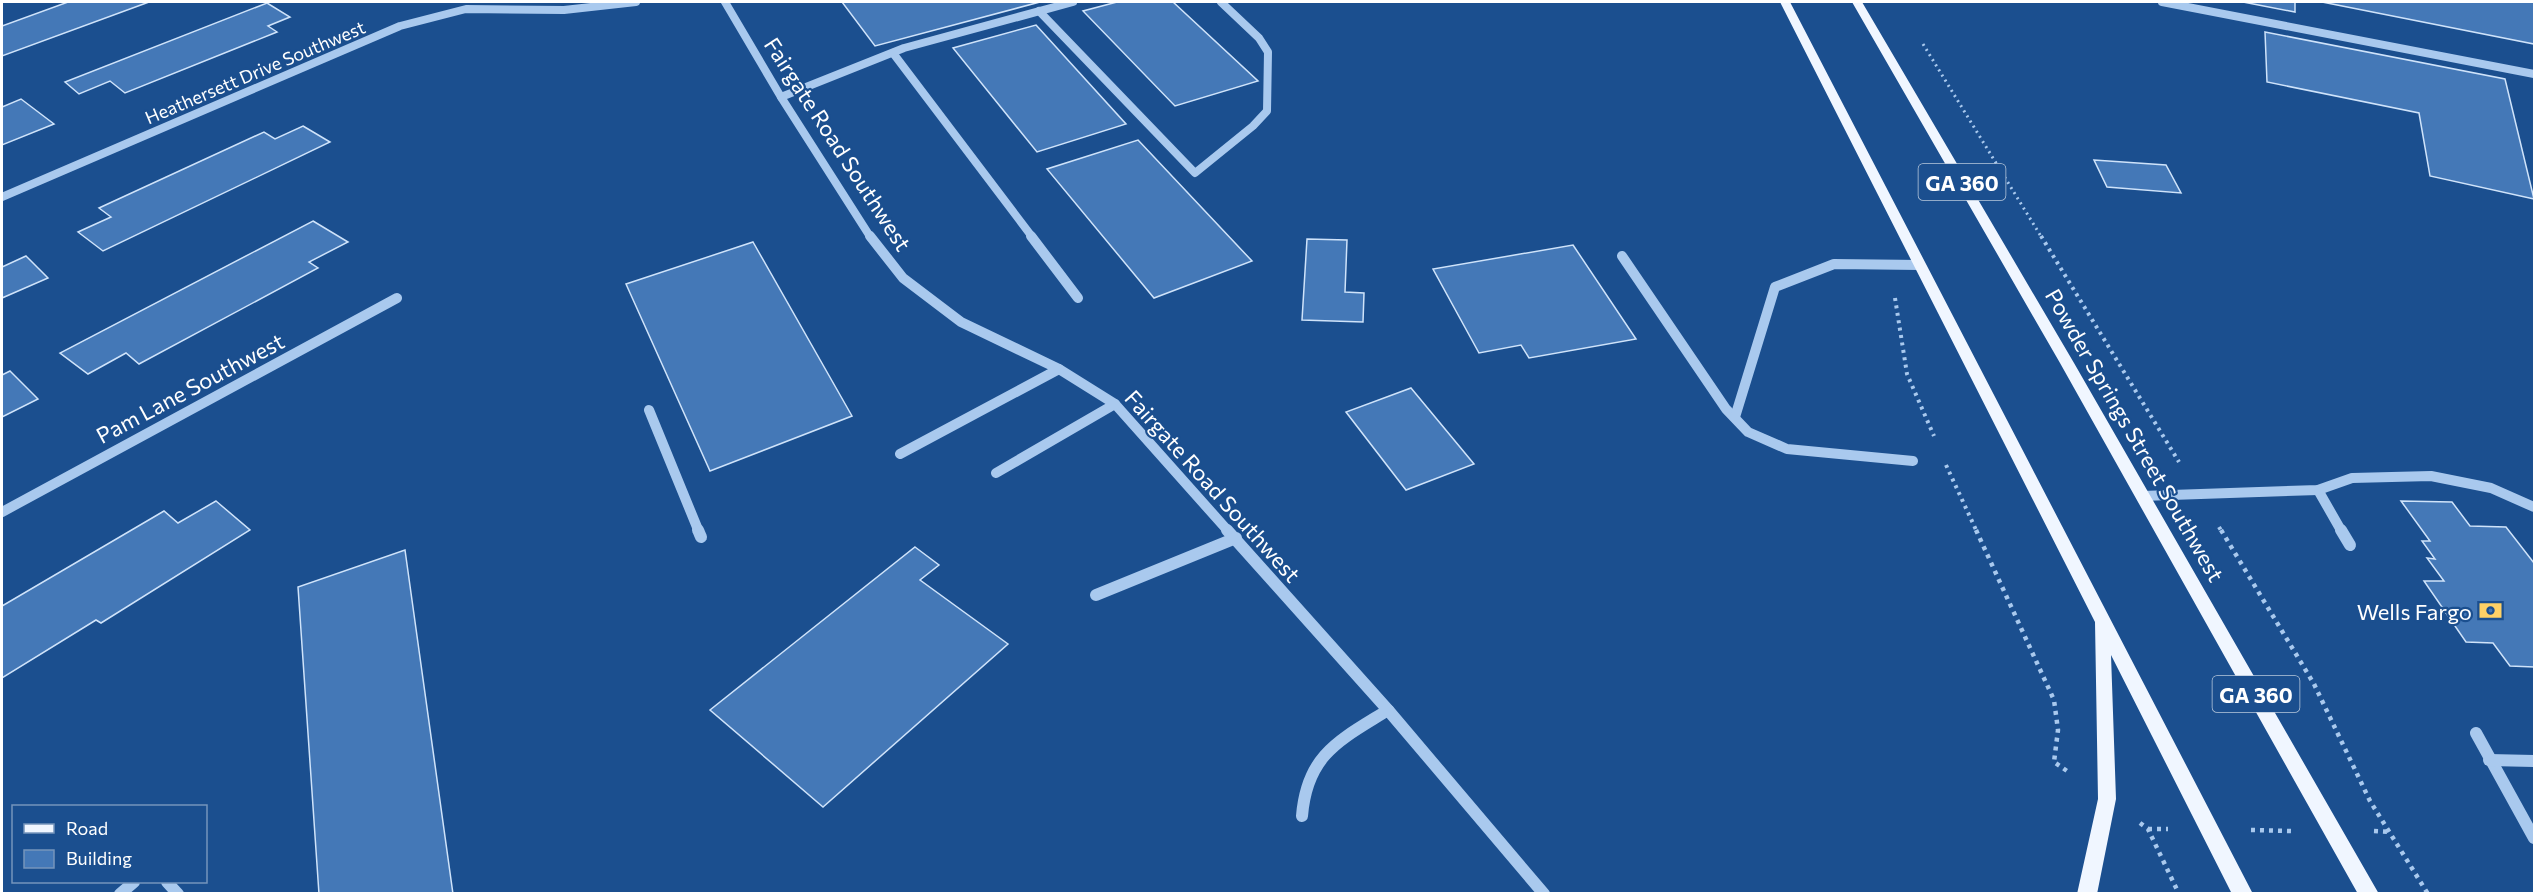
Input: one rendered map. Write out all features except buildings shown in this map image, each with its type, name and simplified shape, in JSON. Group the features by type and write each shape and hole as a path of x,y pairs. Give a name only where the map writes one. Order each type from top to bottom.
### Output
{"main road":[{"name":"GA 360","path":"1785,2 2244,894"},
{"name":"Powder Springs Street Southwest","path":"1857,2 2369,894"},
{"path":"2087,894 2108,789 2102,619"}],"street":[{"name":"Heathersett Drive Southwest","path":"2,196 390,30 432,16 465,9 564,10 636,2"},
{"name":"Fairgate Road Southwest","path":"724,2 781,97 872,239 903,278 961,322 1059,369 1115,404 1388,710 1544,894"},
{"path":"781,97 893,53 1073,2"},
{"path":"1039,11 1196,173 1253,126 1267,111 1268,52 1259,38 1221,2"},
{"path":"2162,2 2535,74"},
{"path":"893,53 1078,298"},
{"path":"1622,256 1710,385 1748,432 1787,449 1913,461"},
{"path":"1735,417 1775,287 1834,264 1920,265"},
{"name":"Pam Lane Southwest","path":"2,512 397,298"},
{"path":"900,454 1059,369"},
{"path":"996,473 1115,404"},
{"path":"649,410 701,537"},
{"path":"2142,496 2318,490 2352,478 2432,476 2491,488 2535,507"},
{"path":"2318,490 2350,544"},
{"path":"1096,595 1236,538"},
{"path":"1302,816 1306,784 1319,760 1337,742 1388,710"},
{"path":"2476,733 2489,760 2535,838"},
{"path":"2489,760 2535,761"},
{"path":"120,894 133,883"}],"path":[{"path":"1922,43 2314,684 2370,801 2428,894"},
{"path":"1879,264 1897,302 1907,374 1937,443"},
{"path":"1946,464 2054,700 2058,730 2054,762"},
{"path":"2148,829 2390,832"}],"place":[{"name":"Wells Fargo","path":"2490,611"}]}
